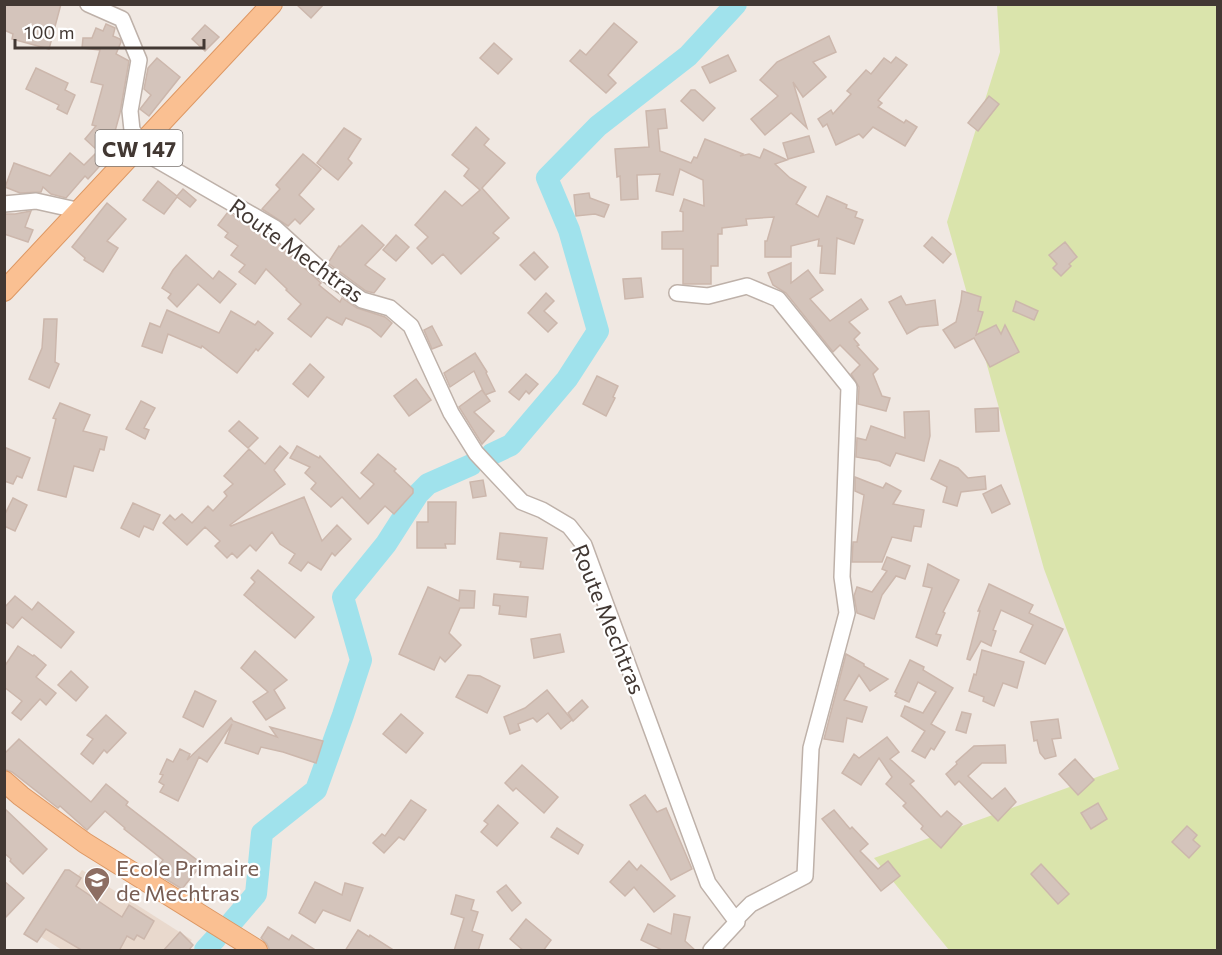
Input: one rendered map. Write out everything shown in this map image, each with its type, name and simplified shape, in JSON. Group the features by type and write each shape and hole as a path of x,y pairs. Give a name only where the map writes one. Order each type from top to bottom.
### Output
{"main road":[{"name":"CW 147","path":"4,291 272,4"},
{"path":"4,782 85,843 257,951"}],"street":[{"path":"88,4 122,19 139,60 130,111 132,130 140,147"},
{"name":"Route Mechtras","path":"140,147 275,228 322,271 362,300 390,308 411,326 452,412 476,453 522,502 542,510 569,526 584,545 708,883 735,920"},
{"path":"4,204 36,201 81,211"},
{"path":"677,293 708,296 747,286 778,299 849,387 842,577 847,613 811,748 806,876 751,904 735,920 737,922 711,951"}],"shaded area":[{"name":"Ecole Primaire de Mechtras","path":"82,870 192,940 181,950 62,950 38,935"}],"green space":[{"path":"997,5 1217,5 1217,950 949,950 874,858 1119,769 1044,569 947,222 1000,52"}],"building":[{"path":"4,4 61,4 49,49 12,39 13,34 4,30"},
{"path":"296,4 324,4 311,18"},
{"path":"614,23 637,42 608,75 616,83 606,93 570,61 580,50 586,55"},
{"path":"106,24 115,28 113,36 121,42 116,54 129,61 120,113 108,157 88,179 85,176 66,198 51,194 43,187 41,192 20,193 5,187 14,163 50,176 70,153 84,165 98,151 85,139 96,126 92,125 103,85 91,82 100,50 82,48 83,38 92,38 96,28 103,31"},
{"path":"205,25 219,37 205,51 192,39"},
{"path":"829,36 836,52 813,62 826,77 803,97 793,82 807,128 791,113 765,135 751,119 778,96 760,80 777,62"},
{"path":"494,43 512,59 498,74 480,58"},
{"path":"728,55 736,71 710,83 702,67"},
{"path":"896,57 907,65 878,100 882,103 878,107 904,123 906,120 917,127 905,146 873,127 863,138 859,134 836,145 827,124 823,127 818,119 831,110 833,114 851,94 847,91 866,70 871,74 884,58 891,63"},
{"path":"157,58 180,77 149,116 140,109 151,95 144,89 148,68"},
{"path":"36,68 68,83 65,90 75,95 67,114 57,109 59,105 26,89"},
{"path":"691,90 695,90 715,108 703,121 681,101"},
{"path":"989,96 999,104 978,131 968,123"},
{"path":"665,109 667,128 658,129 660,151 691,163 694,157 697,158 705,139 743,154 740,156 749,154 760,158 764,149 787,160 775,164 790,178 806,187 796,204 818,217 827,196 857,212 855,217 863,220 854,244 837,238 835,274 820,273 822,246 818,246 819,239 791,246 791,257 765,257 765,241 767,241 774,217 746,219 747,225 722,228 722,234 718,234 718,266 711,266 711,284 683,284 683,249 662,249 662,232 683,231 683,212 680,211 684,199 704,206 703,180 680,169 673,195 656,191 660,174 637,175 638,199 621,200 620,176 617,177 615,149 649,147 646,111"},
{"path":"476,127 489,139 484,145 505,163 482,188 509,218 493,233 499,238 461,274 443,254 432,264 417,248 428,237 415,225 445,191 462,206 480,190 464,176 469,169 452,155"},
{"path":"344,128 361,139 348,159 352,163 338,180 317,163"},
{"path":"809,136 814,152 788,159 783,143"},
{"path":"303,154 321,169 299,195 314,209 300,224 295,219 288,226 262,209 280,189 276,185"},
{"path":"158,181 177,196 183,189 196,200 190,207 177,197 164,214 143,200"},
{"path":"589,193 590,198 609,205 604,217 595,214 576,216 574,195"},
{"path":"107,203 126,219 107,241 118,248 103,272 84,260 85,258 72,247"},
{"path":"31,211 25,227 33,230 28,242 4,234 4,214"},
{"path":"228,212 268,239 270,237 321,283 319,285 340,302 342,298 357,308 385,317 392,323 381,337 370,328 346,318 342,325 327,317 311,337 288,319 301,304 266,269 255,284 239,272 245,265 231,255 238,246 225,237 228,233 218,225"},
{"path":"362,225 384,245 365,265 385,279 374,293 366,291 328,263 339,246"},
{"path":"396,235 409,247 396,261 383,250"},
{"path":"932,237 951,254 943,263 924,246"},
{"path":"1065,242 1077,257 1061,276 1053,268 1057,264 1049,255"},
{"path":"534,252 548,267 535,280 520,265"},
{"path":"186,255 213,279 219,271 236,284 220,303 198,284 177,307 168,298 171,294 162,288"},
{"path":"791,263 791,283 808,270 823,290 810,299 830,321 861,299 868,309 849,322 860,333 854,339 859,345 857,346 878,369 873,374 882,396 890,398 886,411 858,404 859,387 851,374 860,365 840,345 833,352 786,293 773,285 768,273"},
{"path":"641,278 643,297 625,299 623,279"},
{"path":"962,291 981,297 978,311 983,312 976,335 996,325 1001,334 1005,325 1019,352 990,367 974,338 955,348 943,330 956,322"},
{"path":"546,293 554,301 544,311 557,323 548,332 528,313"},
{"path":"901,296 906,305 935,300 938,325 919,327 907,334 889,302"},
{"path":"1016,301 1038,311 1034,320 1013,311"},
{"path":"167,310 219,333 231,311 255,325 258,321 273,333 258,351 256,349 237,373 202,346 201,348 168,334 162,353 142,346 150,323 160,327"},
{"path":"44,319 57,319 55,362 59,364 49,388 29,379 42,348"},
{"path":"432,326 442,345 432,349 424,330"},
{"path":"475,353 495,391 485,395 474,371 450,387 444,373"},
{"path":"310,364 324,377 308,397 293,384"},
{"path":"526,374 538,384 529,394 526,391 519,400 509,392"},
{"path":"597,376 618,386 606,416 583,404"},
{"path":"416,379 431,400 409,416 394,396"},
{"path":"482,390 490,401 474,412 494,431 482,444 459,407"},
{"path":"141,401 155,408 144,428 149,430 145,439 126,429"},
{"path":"60,403 90,415 83,431 107,437 104,450 100,449 93,471 74,466 66,497 38,490 56,419 53,418"},
{"path":"998,408 999,431 976,432 975,409"},
{"path":"929,411 930,436 924,461 896,453 890,466 879,461 856,457 857,438 866,440 871,426 905,438 904,412"},
{"path":"239,421 258,438 248,448 229,431"},
{"path":"280,446 288,453 274,470 285,484 230,525 304,497 322,541 337,525 351,539 335,556 332,553 321,570 308,562 301,571 289,563 295,554 280,544 272,532 256,551 250,545 237,558 232,553 227,558 215,546 220,541 205,527 187,545 163,523 170,515 175,520 182,514 192,523 208,506 213,511 227,496 224,492 233,484 224,476 249,449 265,464"},
{"path":"297,446 319,458 320,456 360,499 374,484 361,473 378,454 396,469 394,471 413,489 413,493 394,514 385,506 368,524 342,497 331,507 311,489 316,483 305,473 310,467 290,458"},
{"path":"4,447 30,458 22,478 17,476 13,484 4,481"},
{"path":"940,460 958,468 968,478 985,476 986,489 961,492 957,506 943,502 947,487 931,479"},
{"path":"855,477 883,488 886,483 901,491 893,504 924,510 921,527 914,526 911,541 892,537 882,562 852,562 853,542 857,542 864,495 855,491"},
{"path":"483,480 486,496 473,498 470,482"},
{"path":"1001,485 1010,504 992,513 983,494"},
{"path":"13,498 27,505 15,531 4,526 4,516"},
{"path":"428,502 456,502 455,544 445,544 446,548 417,548 417,522 428,522"},
{"path":"133,503 160,515 153,530 144,526 139,537 121,528"},
{"path":"500,533 547,538 543,569 520,567 521,562 497,559"},
{"path":"887,557 910,566 905,579 896,576 882,595 874,619 857,613 854,596 857,587 872,592 887,571 882,569"},
{"path":"928,564 959,580 943,612 945,613 936,634 941,635 937,646 916,637 932,588 923,586"},
{"path":"258,570 314,617 295,638 244,595 255,582 251,578"},
{"path":"989,584 1033,605 1029,613 1063,629 1045,664 1020,652 1033,625 1001,610 993,630 996,631 991,646 981,641 970,660 967,659 980,611 978,611"},
{"path":"428,587 459,601 460,590 475,591 474,608 460,608 449,633 461,645 445,662 440,657 434,670 399,654"},
{"path":"494,594 528,597 526,617 499,614 500,606 493,605"},
{"path":"15,596 32,610 38,602 74,632 61,648 22,617 13,628 4,621 4,608"},
{"path":"560,634 564,652 534,658 531,639"},
{"path":"18,646 46,665 36,677 56,693 46,705 40,699 21,720 12,713 22,701 4,687 4,667"},
{"path":"982,650 1024,662 1017,688 1003,683 994,706 983,701 984,697 969,691 974,674 976,675"},
{"path":"255,651 287,680 274,690 285,708 266,720 253,702 268,692 241,668"},
{"path":"846,654 888,679 870,691 859,675 844,700 867,707 862,722 847,718 843,742 824,739"},
{"path":"910,660 953,688 931,724 945,732 934,750 931,748 925,758 912,751 925,731 901,716 905,706 923,713 936,692 918,682 909,702 895,696"},
{"path":"71,671 88,687 76,701 58,685"},
{"path":"468,675 480,676 500,686 487,713 456,697"},
{"path":"547,690 572,720 561,729 548,713 537,722 533,718 518,724 520,730 510,734 504,717 525,708"},
{"path":"195,691 216,701 203,727 183,717"},
{"path":"582,700 588,707 573,721 568,713"},
{"path":"962,712 971,714 966,733 956,730"},
{"path":"401,714 423,733 406,753 383,734"},
{"path":"106,715 126,733 107,753 104,750 93,764 81,754 93,739 87,735"},
{"path":"231,718 233,721 277,737 270,727 323,741 316,763 261,747 258,754 225,743 232,724 207,762 199,757 178,801 160,792 164,785 159,782 163,775 160,774 167,759 173,762 180,749 190,754 187,760"},
{"path":"1058,719 1061,738 1052,739 1056,756 1045,759 1040,753 1037,740 1034,741 1031,722"},
{"path":"887,737 899,752 890,759 914,781 910,784 941,817 947,811 962,824 941,848 921,829 923,826 903,806 906,803 886,784 892,777 879,758 861,785 842,773 854,754 859,758"},
{"path":"19,739 91,802 106,784 128,802 126,805 202,864 182,889 154,872 163,860 105,811 87,830 60,806 58,808 12,772 4,769 4,754"},
{"path":"1005,745 1006,763 982,763 968,776 992,799 1005,788 1016,802 998,821 959,781 955,785 946,774 974,746"},
{"path":"1075,759 1094,780 1078,795 1059,774"},
{"path":"522,765 558,797 544,813 516,788 513,791 505,783"},
{"path":"645,795 657,812 666,808 692,869 671,880 630,805"},
{"path":"411,800 426,810 404,840 399,837 384,853 373,843 382,834 385,836"},
{"path":"1098,803 1107,819 1091,829 1081,813"},
{"path":"498,805 518,823 497,846 481,832 488,824 484,821"},
{"path":"4,808 47,849 23,874 4,853"},
{"path":"834,810 850,829 852,827 868,844 860,851 878,869 888,861 900,876 881,891 822,819"},
{"path":"1187,826 1197,835 1193,840 1200,846 1189,858 1172,842"},
{"path":"557,828 583,845 578,854 551,837"},
{"path":"629,861 637,870 641,865 675,896 654,912 634,887 625,896 610,882"},
{"path":"1041,864 1069,894 1058,904 1031,874"},
{"name":"Ecole Primaire de Mechtras","path":"65,870 81,878 76,886 122,917 129,905 154,921 144,939 137,935 134,940 127,936 119,951 83,951 46,929 37,942 24,934"},
{"path":"4,881 24,898 4,919"},
{"path":"315,882 342,895 345,883 363,888 350,921 323,910 315,923 299,913"},
{"path":"506,885 521,903 512,911 497,892"},
{"path":"456,895 474,900 471,910 478,912 472,931 483,935 478,951 454,951 464,918 451,914"},
{"path":"674,914 690,917 685,941 696,951 664,951 641,940 648,924 671,934"},
{"path":"526,919 551,940 543,951 524,951 510,939"},
{"path":"268,927 289,940 292,935 317,951 270,951 261,938"},
{"path":"358,930 369,937 370,935 395,951 345,951"},
{"path":"180,932 193,945 188,951 163,951"}],"waterway":[{"path":"492,454 511,445 567,379 598,331 569,230 547,178 598,126 688,56 736,4"},
{"path":"232,922 256,894 262,833 316,790 343,715 361,660 343,597 386,544 418,494 428,484 471,465"},
{"path":"205,950 216,938"}],"place":[{"name":"Ecole Primaire de Mechtras","path":"97,903"}]}
